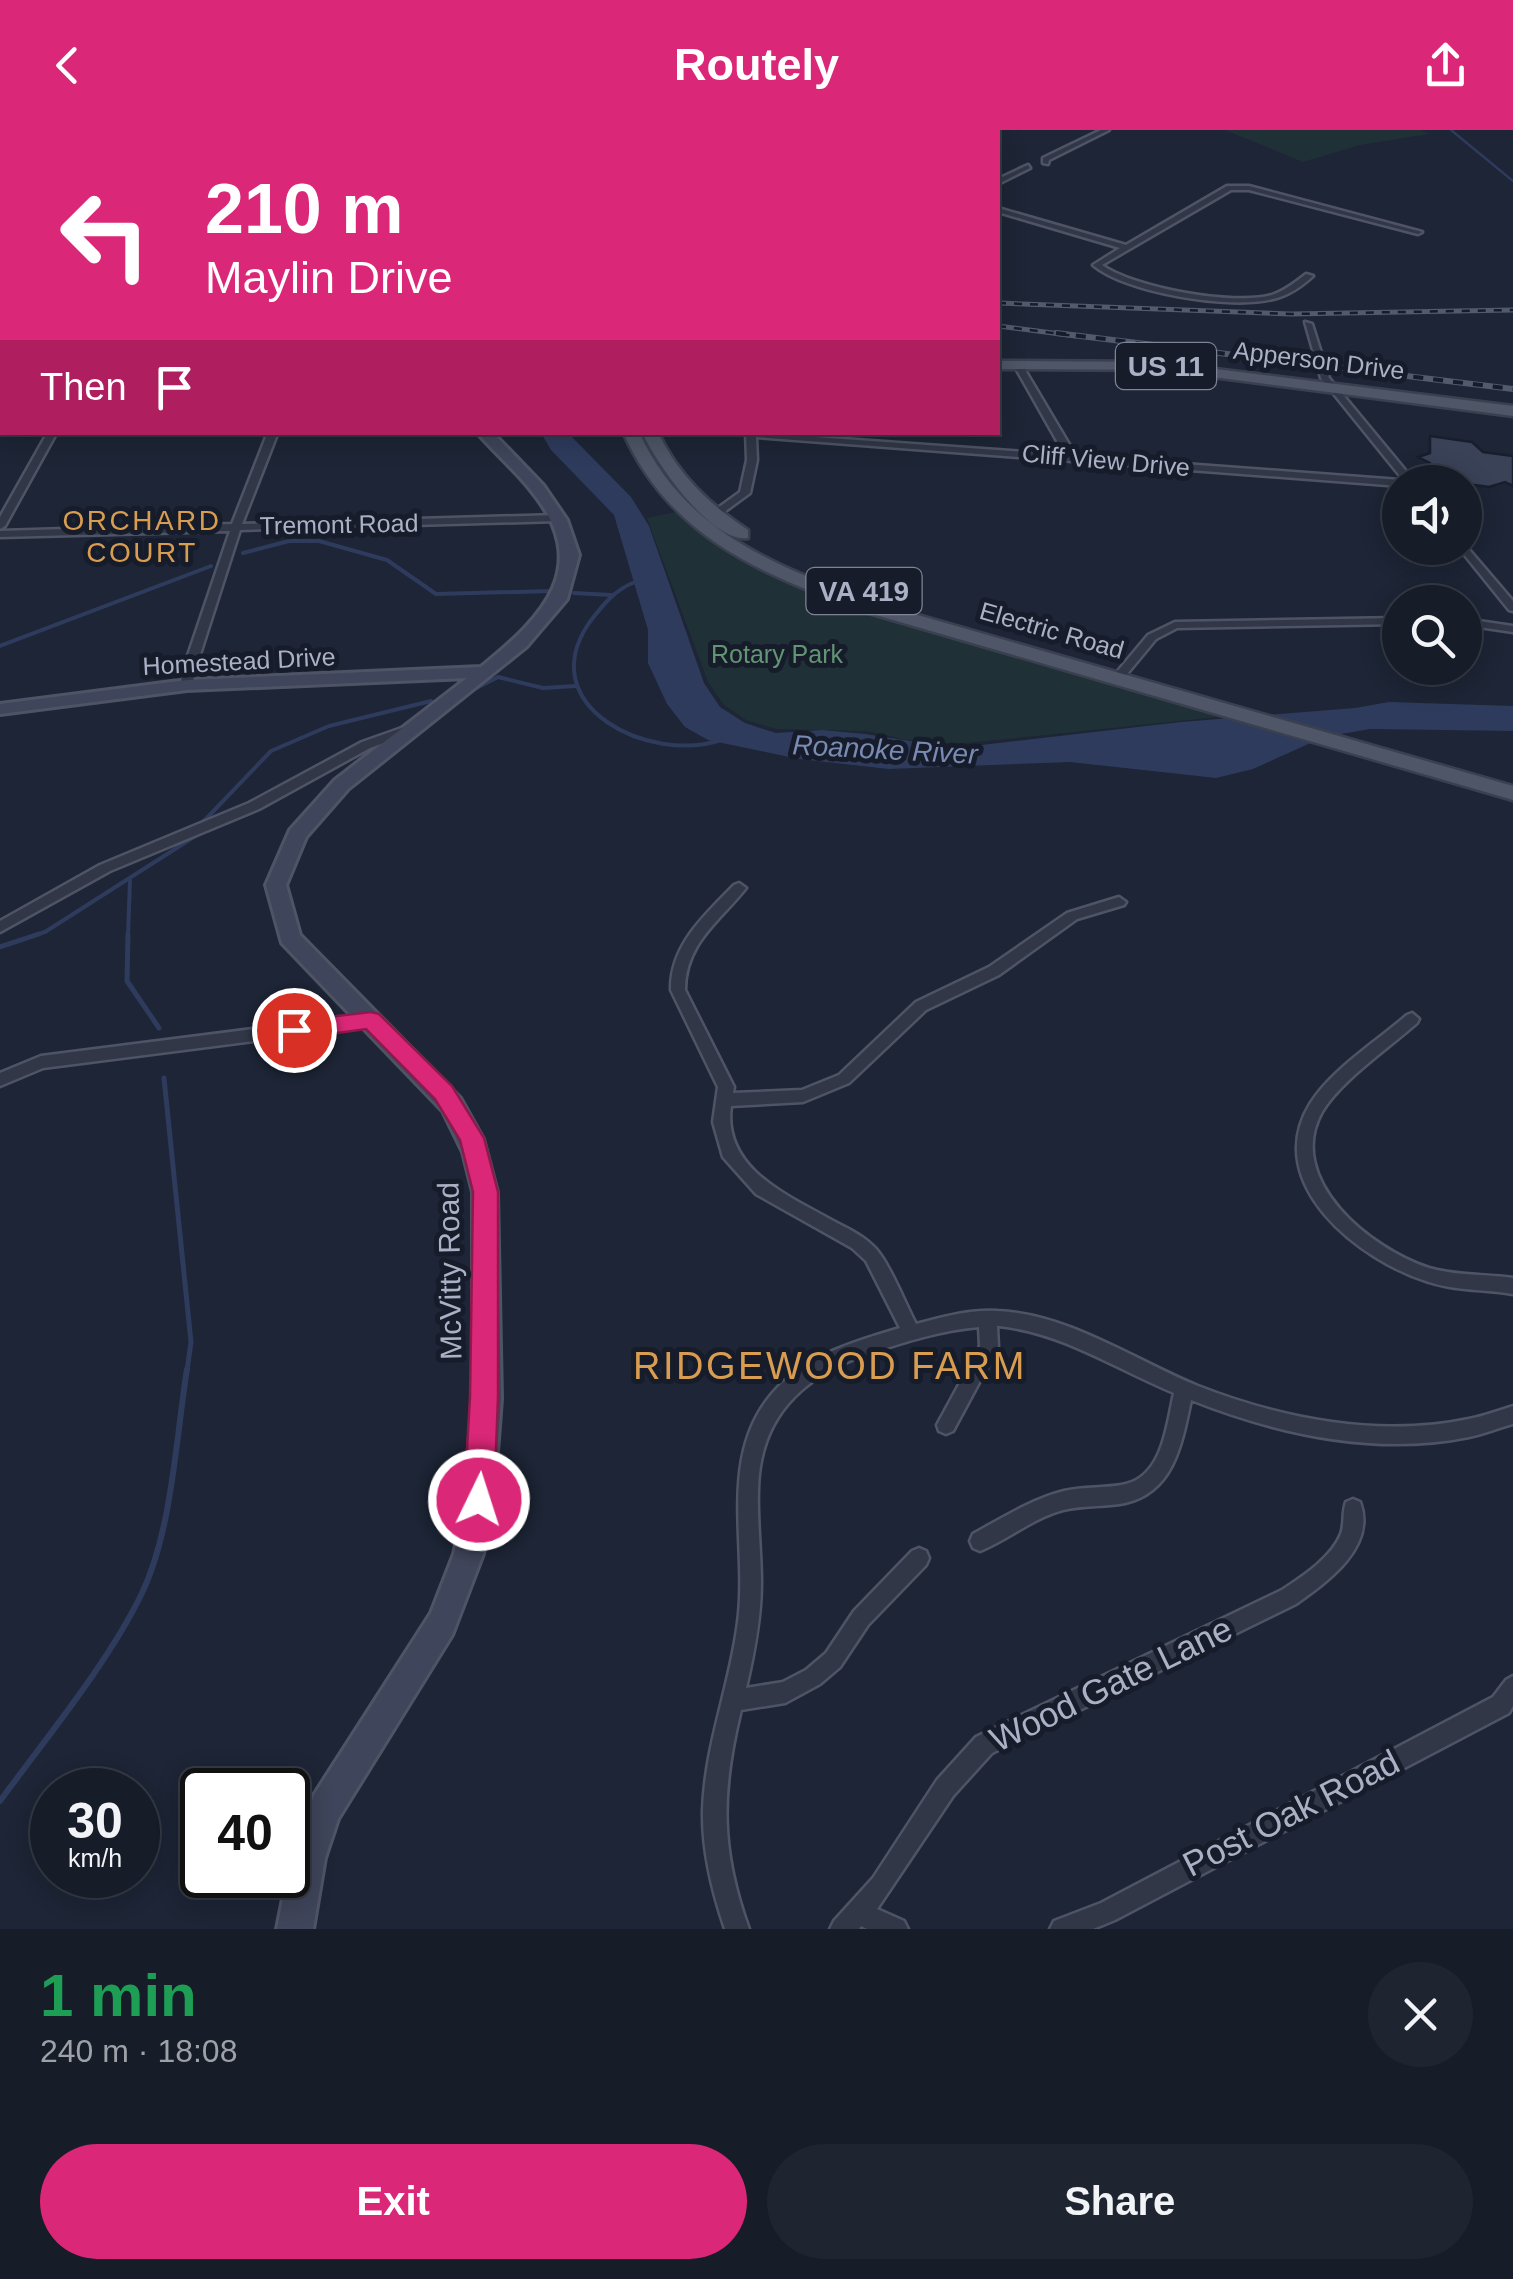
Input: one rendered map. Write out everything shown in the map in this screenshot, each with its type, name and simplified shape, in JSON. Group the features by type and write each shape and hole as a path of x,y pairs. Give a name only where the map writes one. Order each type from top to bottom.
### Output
{"main road":[{"name":"Apperson Drive","path":"1000,365 1158,366 1513,410"},
{"name":"Electric Road","path":"633,435 640,456 674,502 718,536 778,571 869,607 1123,671"},
{"name":"Electric Road","path":"652,435 666,464 716,513 754,541 854,588 1188,691 1437,762 1513,776"},
{"name":"Electric Road","path":"1437,762 1513,793"}],"street":[{"path":"1046,163 1045,160 1106,130"},
{"path":"1000,181 1028,167"},
{"path":"1310,276 1264,299 1191,297 1098,268 1098,263 1224,190 1236,188 1418,232"},
{"path":"1000,211 1124,247"},
{"path":"1308,324 1325,378 1395,465"},
{"path":"1018,364 1071,456"},
{"path":"0,526 52,435"},
{"path":"188,685 188,673 236,527 272,435"},
{"path":"487,435 558,518"},
{"path":"716,513 746,492 752,460 751,435"},
{"name":"Cliff View Drive","path":"779,435 1382,482"},
{"name":"Tremont Road","path":"0,534 558,518"},
{"name":"McVitty Road","path":"295,1929 310,1852 332,1793 421,1660 455,1595 470,1554 481,1480 485,1192 472,1138 444,1092 290,938 281,924 275,890 282,862 308,820 353,776 536,627 562,595 572,556 558,518"},
{"path":"1478,565 1513,608"},
{"path":"1123,671 1152,637 1188,623 1382,621"},
{"path":"1482,624 1513,629"},
{"name":"Homestead Drive","path":"0,709 188,685 482,672"},
{"path":"0,927 106,868 254,806 366,745 413,728"},
{"path":"739,888 687,948 676,977 678,990 726,1087 723,1137 744,1171 779,1201 858,1243 872,1256 911,1333"},
{"path":"726,1100 780,1099 834,1084 861,1067 901,1022 921,1006 1004,965 1062,921 1119,902"},
{"path":"1412,1019 1316,1109 1305,1140 1314,1186 1345,1227 1387,1258 1432,1276 1513,1286"},
{"path":"0,1080 42,1062 371,1020"},
{"path":"946,1425 989,1347 988,1318"},
{"path":"737,1929 716,1852 714,1810 718,1769 751,1608 753,1553 748,1479 758,1434 782,1394 805,1374 848,1350 961,1319 988,1318 1045,1328 1184,1389 1263,1415 1372,1433 1458,1431 1513,1415"},
{"path":"980,1541 1061,1501 1133,1492 1148,1484 1168,1453 1184,1389"},
{"name":"Wood Gate Lane","path":"851,1922 962,1764 984,1745 1289,1596 1312,1581 1352,1538 1352,1509"},
{"path":"734,1701 785,1692 813,1678 833,1660 861,1618 919,1558"},
{"name":"Post Oak Road","path":"1062,1929 1107,1912 1501,1704 1513,1687"},
{"path":"851,1922 896,1929"}],"green space":[{"path":"1225,130 1421,130 1429,134 1360,145 1303,162"},
{"name":"Rotary Park","path":"676,512 729,550 859,608 1227,716 957,744 907,740 867,731 776,729 746,720 724,705 708,682 647,518"}],"water":[{"name":"Roanoke River","path":"542,435 570,435 631,497 649,526 704,683 720,707 745,723 776,733 822,730 956,748 1389,702 1513,706 1513,731 1370,729 1324,737 1253,769 1216,778 1070,762 889,769 799,759 708,740 685,727 667,704 648,663 648,630 614,515 551,450"}],"building":[{"path":"1430,436 1472,442 1483,452 1513,456 1513,486 1505,482 1482,486 1482,465 1430,465 1418,457 1430,453"}],"waterway":[{"path":"1451,130 1513,181"},
{"path":"243,553 289,541 319,541 387,560 436,594 553,591"},
{"path":"0,646 211,566"},
{"path":"635,582 615,594 599,611 575,653 576,680 587,703 607,722 633,736 662,744 693,745 721,740"},
{"path":"574,593 611,595"},
{"path":"469,692 498,677 543,688 576,686"},
{"path":"203,822 271,751 329,726 431,701"},
{"path":"32,936 45,932 197,835"},
{"path":"128,936 130,880"},
{"path":"0,947 39,934"},
{"path":"128,934 127,981 159,1028"},
{"path":"164,1078 191,1342 187,1371"},
{"path":"0,1801 95,1673 142,1593 167,1513 187,1369"}],"railway":[{"path":"1000,303 1291,314 1513,310"},
{"path":"1000,326 1076,336"},
{"path":"1056,333 1513,389"}],"district":[{"name":"ORCHARD COURT","path":"142,536"},
{"name":"RIDGEWOOD FARM","path":"830,1366"}],"route":[{"path":"294,1030 371,1020 444,1092 472,1138 485,1192 479,1500"}]}
